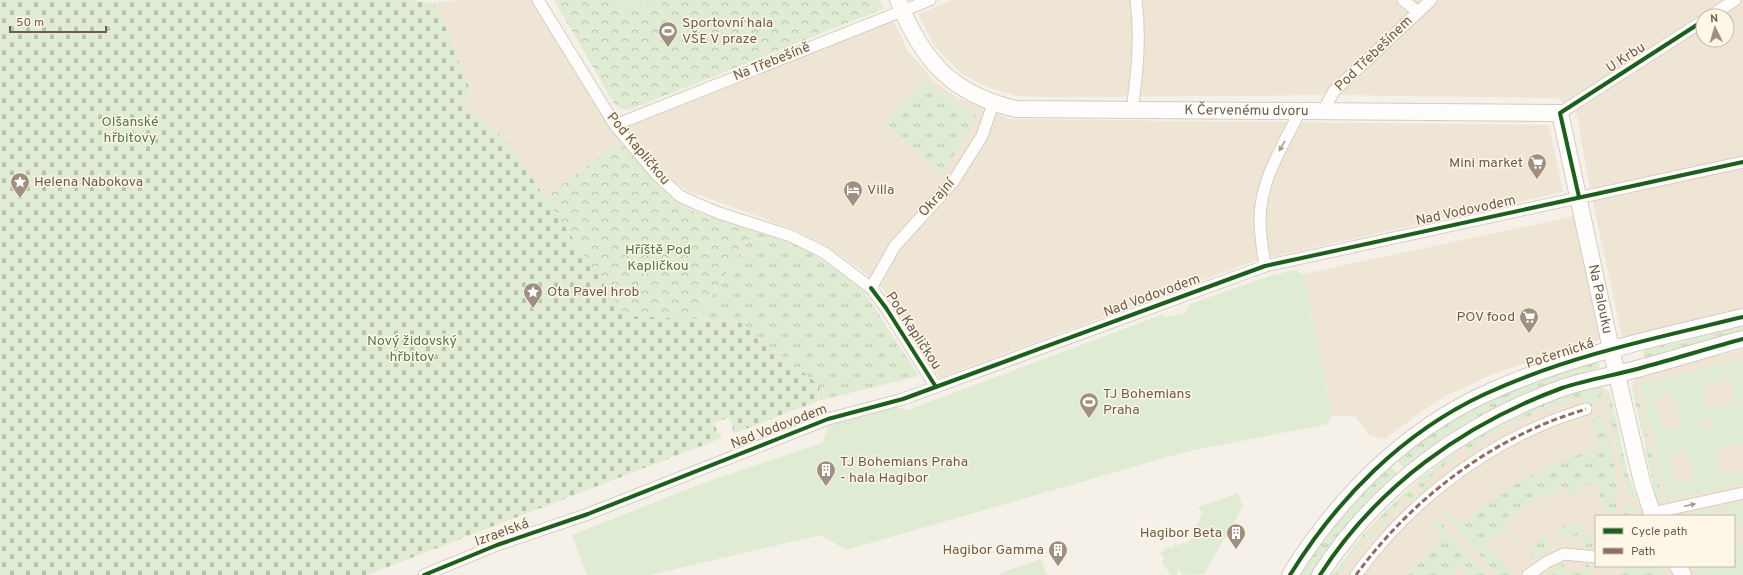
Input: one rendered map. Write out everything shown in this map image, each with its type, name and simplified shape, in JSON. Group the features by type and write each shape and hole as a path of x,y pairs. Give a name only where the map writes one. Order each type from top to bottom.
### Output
{"street":[{"name":"Pod Kapličkou","path":"538,0 614,125 657,175 680,196 719,213 791,236 826,253 871,288 886,308 936,387"},
{"name":"Na Třebešíně","path":"614,125 900,5 930,0"},
{"path":"1132,110 1139,53 1139,18 1136,0"},
{"path":"1403,0 1418,12"},
{"name":"Pod Třebešínem","path":"1323,111 1334,91 1431,0"},
{"path":"1722,8 1735,0"},
{"name":"K Červenému dvoru","path":"900,5 914,36 935,65 948,78 966,91 993,104 1016,109 1560,113"},
{"name":"U Krbu","path":"1560,113 1695,26"},
{"name":"Okrajní","path":"871,288 895,246 953,182 982,136 993,104"},
{"path":"1265,266 1260,222 1265,187 1275,159 1300,111"},
{"path":"1560,113 1579,197"},
{"name":"Nad Vodovodem","path":"588,514 828,418 903,399 1265,266 1743,162"},
{"name":"Na Palouku","path":"1579,197 1611,349 1642,482 1652,514"},
{"name":"Počernická","path":"1290,575 1306,549 1328,520 1355,489 1394,452 1464,405 1505,385 1539,372 1611,349 1743,317"},
{"path":"1320,575 1342,544 1373,508 1426,461 1453,441 1480,425 1539,398 1588,380 1617,374 1743,340"},
{"path":"1356,575 1386,537 1405,517 1446,482 1470,465 1522,434 1548,422 1586,409"},
{"path":"1652,514 1743,493"},
{"name":"Izraelská","path":"424,575 497,545 588,514"},
{"path":"1528,575 1564,554 1595,557"}],"shaded area":[{"path":"458,0 531,0 619,141 545,198 504,138 460,102 472,94 441,16 433,3"},
{"path":"954,0 1743,0 1743,310 1641,335 1622,336 1589,185 1577,114 1557,98 1337,95 1016,96 987,87 962,74 935,47 918,14"},
{"path":"894,21 907,50 935,82 956,97 1009,119 1549,125 1563,192 1257,260 939,378 912,332 883,289 860,269 830,248 795,230 686,190 673,181 654,161 628,127"},
{"path":"1575,216 1602,340 1578,346 1490,375 1444,397 1385,439 1369,435 1356,417 1332,415 1303,274"},
{"path":"1743,349 1743,575 1691,575 1687,567 1735,567 1735,515 1663,515 1656,497 1632,384 1635,378 1639,375"},
{"path":"1601,386 1610,393 1627,472 1644,515 1595,515 1595,567 1669,567 1673,575 1332,575 1366,531 1416,482 1452,454 1501,423"}],"green space":[{"name":"Nový židovský hřbitov","path":"0,0 412,0 433,3 441,16 472,95 460,102 504,138 626,315 739,322 820,386 818,401 367,575 0,575","holes":["730,417 734,433 722,438 720,433 718,434 714,423"]},
{"path":"554,0 880,0 883,9 629,110 622,109 615,105"},
{"path":"613,0 659,0 620,16"},
{"path":"925,80 938,91 977,116 941,174 885,123"},
{"name":"Hříště Pod Kapličkou","path":"619,141 672,198 691,210 753,231 697,319 626,316 545,198"},
{"path":"753,231 795,243 859,284 919,376 818,401 820,386 739,322 697,319"},
{"name":"TJ Bohemians Praha","path":"1294,270 1303,274 1332,415 1328,424 1185,452 846,550 821,535 650,575 587,575 572,535 706,482 822,443 829,425 896,407 908,410 1164,314 1165,317 1185,313 1190,304 1270,276"},
{"path":"1743,324 1743,335 1646,361 1642,349"},
{"path":"1743,359 1743,448 1742,444 1733,446 1732,443 1728,444 1729,447 1716,450 1721,474 1743,470 1743,482 1667,499 1641,384","holes":["1729,376 1735,402 1708,411 1703,386 1716,382 1716,379","1673,393 1673,395 1675,395 1681,418 1679,419 1680,425 1677,426 1677,429 1664,429 1658,408 1655,407 1654,404 1656,399 1660,398 1660,395","1711,416 1713,426 1702,429 1699,419","1685,449 1688,451 1693,474 1692,477 1688,478 1689,481 1682,483 1681,480 1675,481 1669,456 1673,455 1673,452"]},
{"path":"1592,362 1599,363 1600,367 1406,471 1395,458 1436,427 1532,379"},
{"path":"1596,386 1604,388 1598,401 1592,409 1588,407 1584,395 1569,400 1526,417 1471,447 1475,455 1472,457 1467,451 1467,444 1472,439 1483,433 1544,405"},
{"path":"1632,388 1637,389 1647,434 1647,436 1643,438"},
{"path":"1609,396 1611,396 1627,472 1637,500 1630,497 1624,477 1607,407"},
{"path":"1590,415 1600,416 1604,420 1606,427 1617,478 1616,515 1606,515 1597,491 1600,489 1596,481 1577,489 1579,493 1571,496 1566,487 1534,500 1504,521 1510,529 1503,534 1501,532 1485,544 1490,551 1492,549 1511,575 1497,575 1446,515 1450,512 1460,524 1500,494 1526,478 1562,461 1599,447"},
{"path":"1645,448 1651,449 1663,503 1656,497"},
{"path":"1452,454 1460,465 1457,468 1451,460 1423,482 1429,489 1425,492 1416,482"},
{"path":"1389,464 1400,477 1316,575 1294,575 1311,549"},
{"path":"1410,488 1419,499 1414,501 1407,495 1384,519 1390,526 1386,528 1380,522 1381,515"},
{"path":"1238,493 1243,507 1205,572 1206,574 1181,575 1182,572 1178,569 1177,575 1171,575 1161,562 1165,559 1160,553 1168,547 1170,549 1176,544 1178,546 1184,542 1186,544 1193,538 1191,534 1197,530 1195,526 1201,521 1199,517 1203,514 1198,507"},
{"path":"1743,502 1743,524 1735,526 1735,515 1723,515 1721,507"},
{"path":"1629,505 1633,507 1637,515 1624,515 1624,509"},
{"path":"1714,508 1716,515 1683,515"},
{"path":"1439,520 1486,575 1468,575 1465,573 1467,571 1460,565 1451,575 1408,575 1444,537 1433,525"},
{"path":"1580,521 1583,528 1583,533 1562,540 1556,529 1564,525 1566,528"},
{"path":"1366,531 1376,535 1378,539 1377,542 1367,536 1337,575 1332,575"},
{"path":"1547,534 1549,537 1547,538 1550,550 1535,560 1528,550 1540,542 1539,539"},
{"path":"1587,536 1595,536 1592,547 1586,551 1586,542 1573,541"},
{"path":"1739,541 1740,547 1743,547 1743,575 1699,575 1695,567 1735,567 1735,542"},
{"path":"1041,559 1047,575 1000,575 999,573"},
{"path":"1564,562 1564,571 1567,572 1567,575 1544,574"},
{"path":"1585,563 1591,567 1592,575 1571,575 1571,571 1584,572"},
{"path":"1620,567 1662,567 1664,572 1660,575 1620,575"}],"marked path":[{"path":"1356,575 1396,528 1442,485 1493,450 1521,435 1554,420 1586,409"}],"cycle path":[{"path":"1579,197 1560,113 1695,26"},
{"path":"424,575 497,545 588,514 828,419 903,399 1265,266 1743,162"},
{"path":"871,288 886,308 936,387"},
{"path":"1290,575 1329,520 1374,470 1400,448 1455,410 1485,394 1516,381 1580,358 1743,317"},
{"path":"1320,575 1343,543 1368,513 1396,486 1457,440 1491,420 1562,388 1634,370 1743,339"}],"place":[{"name":"Sportovní hala VŠE V praze","path":"668,48"},
{"name":"Mini market","path":"1537,180"},
{"name":"Helena Nabokova","path":"20,199"},
{"name":"Villa","path":"853,207"},
{"name":"Ota Pavel hrob","path":"533,309"},
{"name":"POV food","path":"1529,334"},
{"name":"TJ Bohemians Praha","path":"1089,419"},
{"name":"TJ Bohemians Praha - hala Hagibor","path":"826,487"},
{"name":"Hagibor Beta","path":"1236,550"},
{"name":"Hagibor Gamma","path":"1058,567"}],"park label":[{"name":"Olšanské hřbitovy","path":"130,130"}]}
